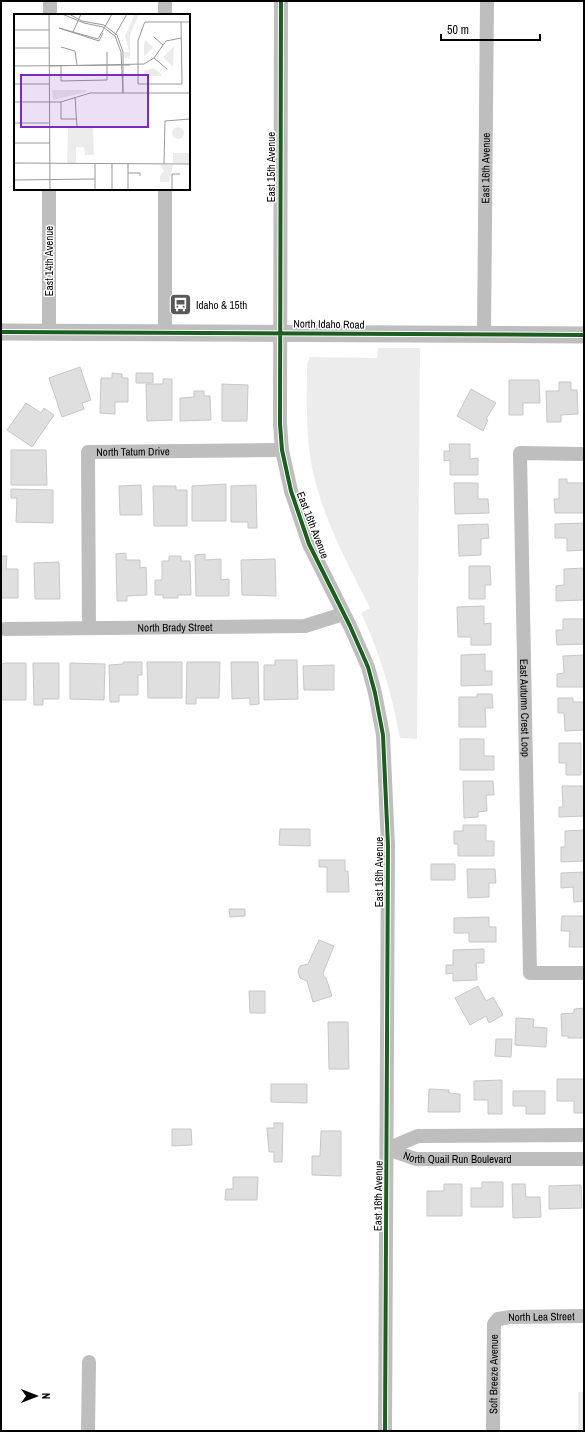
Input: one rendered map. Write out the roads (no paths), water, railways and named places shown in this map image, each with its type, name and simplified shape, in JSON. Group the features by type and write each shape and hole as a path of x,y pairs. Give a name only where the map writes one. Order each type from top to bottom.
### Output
{"main road":[{"name":"North Idaho Road","path":"1,332 281,332 584,335"}],"street":[{"path":"50,1 50,14"},
{"path":"165,1 165,14"},
{"name":"East 15th Avenue","path":"281,1 279,228 281,332"},
{"name":"East 16th Avenue","path":"484,334 487,1"},
{"name":"East 14th Avenue","path":"49,332 50,190"},
{"path":"165,190 165,332"},
{"name":"East 16th Avenue","path":"281,332 280,424 282,450 291,491 309,544 368,667 383,734 388,846 388,1149 385,1431"},
{"name":"North Tatum Drive","path":"89,628 88,452 282,450"},
{"name":"East Autumn Crest Loop","path":"584,454 520,454 530,973 584,973"},
{"name":"North Brady Street","path":"4,629 305,626 343,614"},
{"name":"North Quail Run Boulevard","path":"388,1149 418,1136 584,1135"},
{"name":"North Quail Run Boulevard","path":"388,1149 416,1160 584,1159"},
{"name":"North Lea Street","path":"498,1319 511,1317 584,1316"},
{"name":"Soft Breeze Avenue","path":"493,1431 493,1338 494,1324 498,1319"},
{"path":"88,1362 88,1431"}],"place":[{"name":"Idaho & 15th","path":"181,305"}]}
